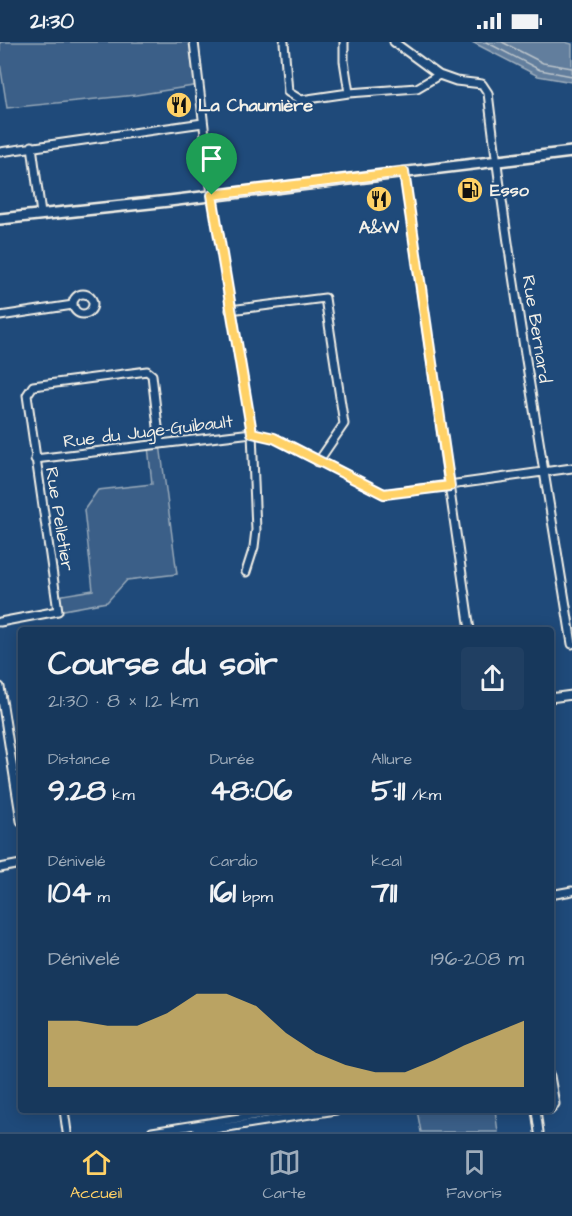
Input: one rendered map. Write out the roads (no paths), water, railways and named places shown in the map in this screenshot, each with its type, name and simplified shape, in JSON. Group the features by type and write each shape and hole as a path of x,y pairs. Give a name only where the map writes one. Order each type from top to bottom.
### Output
{"main road":[{"path":"0,219 572,152"}],"street":[{"path":"194,42 212,195 252,433 257,522 254,548 246,572"},
{"path":"284,42 288,92 301,100 350,93 417,88 439,75 394,42"},
{"path":"344,42 344,61 350,93"},
{"name":"Rue Bernard","path":"439,75 456,81 482,84 488,93 496,161 572,644"},
{"path":"0,152 204,123"},
{"path":"32,146 41,214"},
{"path":"404,172 470,627"},
{"path":"230,310 325,298 344,424 318,462"},
{"path":"0,316 73,305"},
{"name":"Rue Pelletier","path":"0,622 58,611 27,395 33,386 147,371 152,375 160,444"},
{"name":"Rue du Juge-Guibault","path":"35,459 252,433 274,438 384,494 572,468"},
{"path":"0,687 18,802"},
{"path":"554,697 572,695"},
{"path":"0,868 18,865"},
{"path":"554,894 572,891"},
{"path":"64,1113 67,1132"},
{"path":"152,1132 270,1113"},
{"path":"196,1132 317,1113"},
{"path":"536,1113 539,1132"}],"water":[{"path":"472,42 565,42 572,44 572,82 538,76"}],"place":[{"name":"La Chaumière","path":"179,105"},
{"name":"Esso","path":"470,190"},
{"name":"A&W","path":"379,199"}]}
